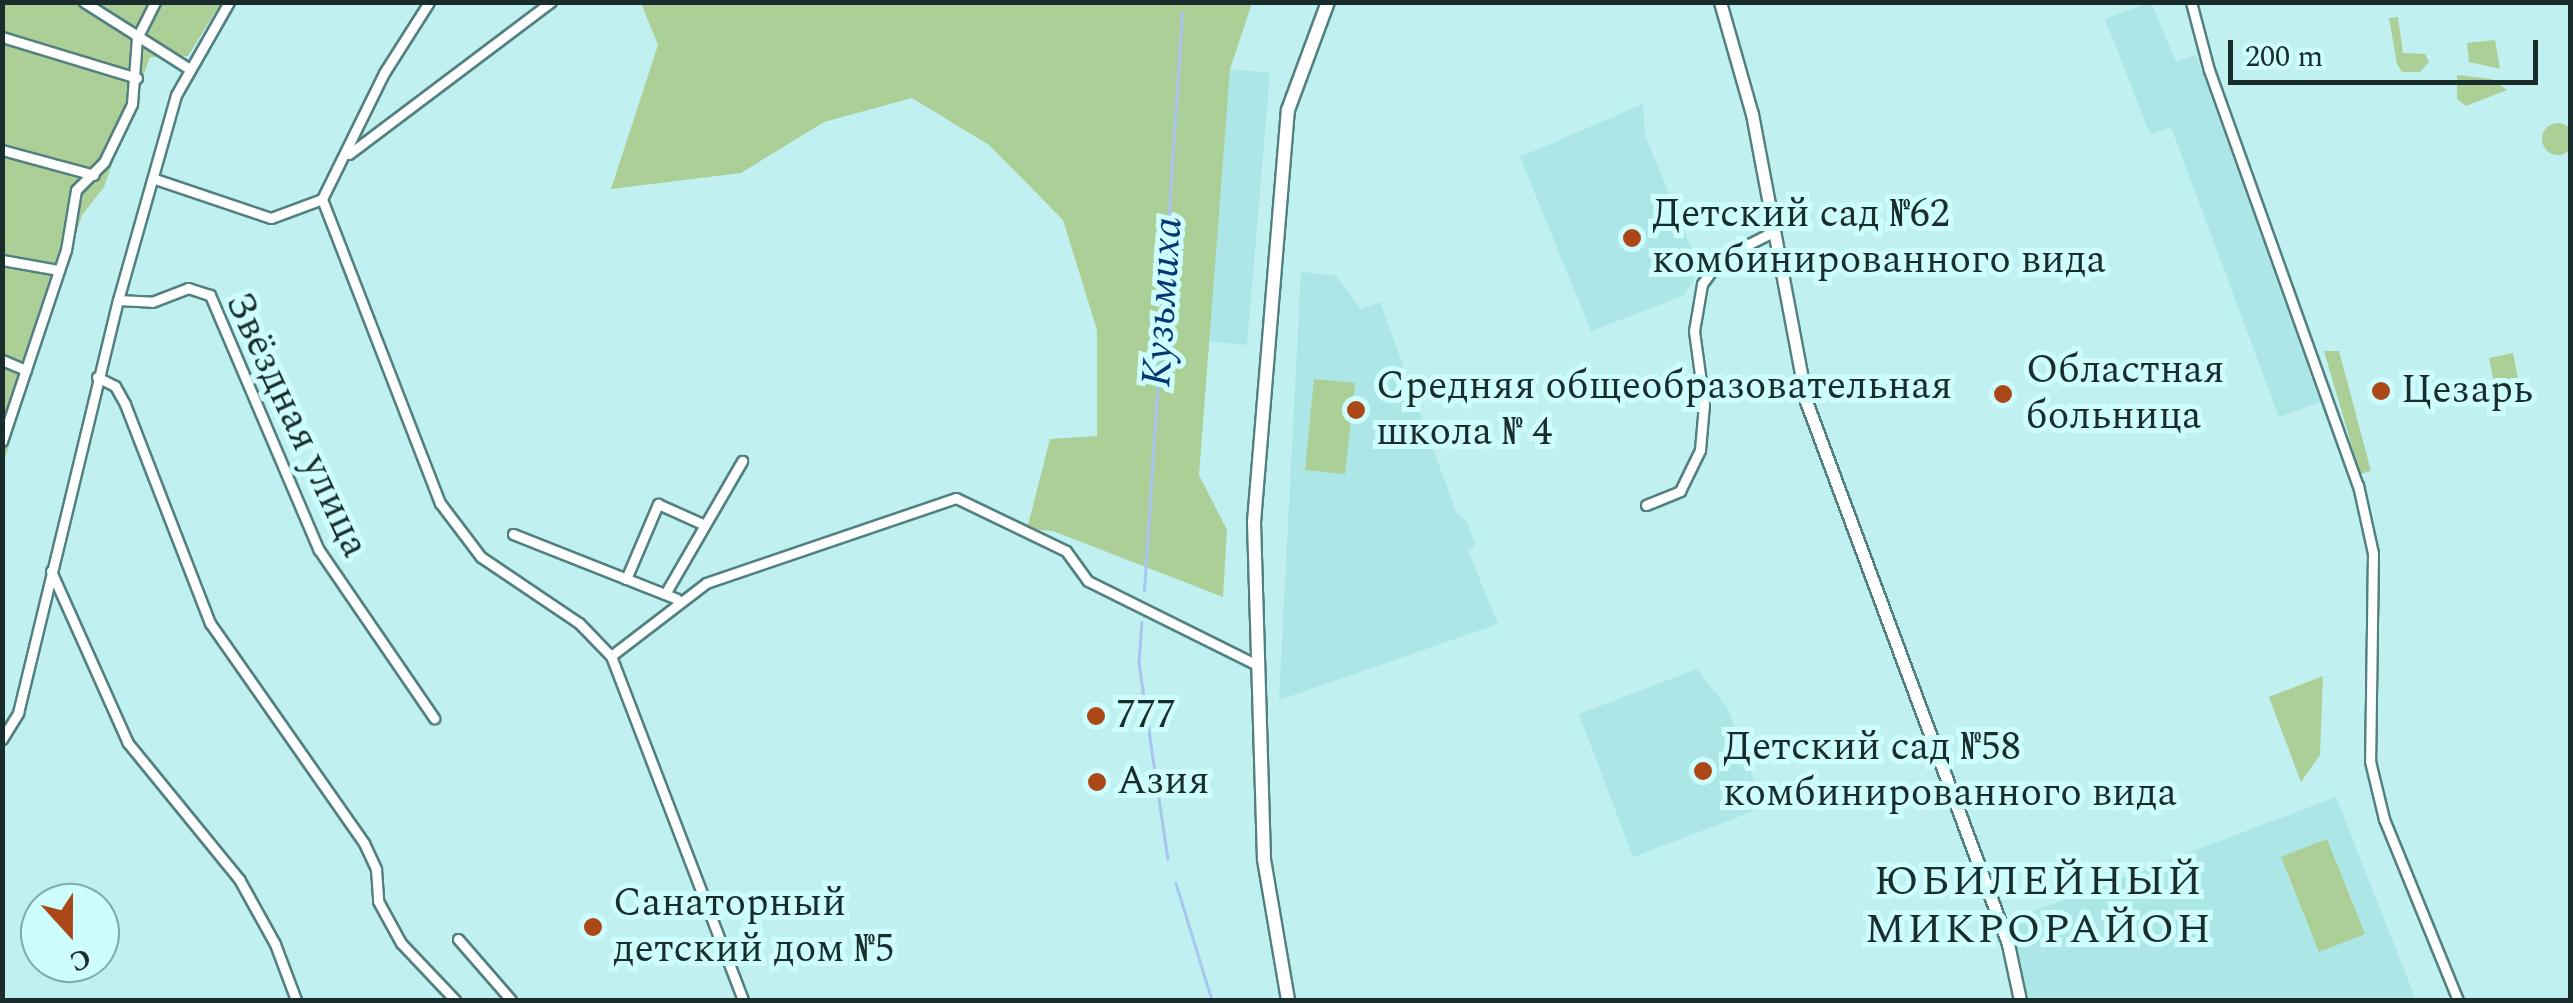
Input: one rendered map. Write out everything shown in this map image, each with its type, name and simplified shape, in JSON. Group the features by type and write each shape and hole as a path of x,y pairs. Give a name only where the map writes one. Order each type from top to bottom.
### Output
{"main road":[{"path":"1288,1000 1264,859 1255,664 1260,410 1279,188 1298,69 1328,2"}],"street":[{"path":"84,2 188,68"},
{"path":"2,440 59,270 76,190 94,175 132,104 138,78 137,38 155,2"},
{"path":"2,739 18,713 97,377 188,68 229,2"},
{"path":"155,179 272,218 322,199 349,154 384,73 429,2"},
{"path":"349,154 551,2"},
{"path":"1720,2 1774,231 1813,422 2008,944 2020,1000"},
{"path":"2191,2 2209,70 2358,485 2373,553 2370,761 2376,793 2458,1000"},
{"path":"2,36 138,78"},
{"path":"2,150 94,175"},
{"path":"322,199 440,503 480,557 578,623 611,656 743,1000"},
{"path":"1646,505 1680,491 1700,450 1705,420 1694,331 1702,284 1721,258 1774,231"},
{"path":"2,260 59,270"},
{"name":"Звёздная улица","path":"118,300 152,302 188,288 210,295 318,550 434,718"},
{"path":"2,360 26,370"},
{"path":"97,377 115,386 125,404 210,623 364,844 376,870 378,901 401,944 455,1000"},
{"path":"666,594 742,462"},
{"path":"611,656 677,599 706,583 956,498 1066,550 1088,580 1255,664"},
{"path":"626,579 658,504 705,525"},
{"path":"512,534 677,599"},
{"path":"51,571 128,743 239,880 296,1000"},
{"path":"458,939 511,1000"}],"shaded area":[{"path":"2151,2 2176,62 2196,55 2320,402 2279,417 2171,127 2150,134 2105,19"},
{"path":"1230,69 1270,73 1247,345 1207,341"},
{"path":"1643,104 1645,135 1700,270 1683,296 1591,331 1520,157"},
{"name":"Средняя общеобразовательная школа № 4","path":"1301,272 1335,275 1361,309 1380,302 1456,512 1467,521 1475,545 1468,551 1498,624 1279,700"},
{"path":"1697,669 1728,709 1764,807 1633,857 1579,714"},
{"path":"2336,797 2416,1000 2029,1000 2005,922"}],"green space":[{"path":"3,3 221,3 188,56 150,57 104,187 82,215 3,464"},
{"path":"641,3 1252,3 1230,69 1199,475 1227,530 1223,597 1053,531 1027,529 1050,439 1097,436 1097,330 1063,220 989,145 912,98 824,122 741,173 611,189 658,45"},
{"path":"2398,17 2403,53 2425,54 2429,62 2420,72 2402,72 2397,64 2389,18"},
{"path":"2495,40 2500,69 2469,62 2467,43"},
{"path":"2457,75 2491,79 2507,90 2466,106 2457,99"},
{"path":"2558,123 2569,128 2574,139 2569,150 2558,155 2547,150 2542,139 2547,128"},
{"path":"2324,351 2339,351 2371,471 2360,474"},
{"path":"2513,353 2522,399 2498,403 2489,358"},
{"path":"1314,379 1355,383 1345,474 1305,470"},
{"path":"2323,676 2320,755 2301,782 2269,697"},
{"path":"2327,839 2365,934 2319,952 2281,857"}],"waterway":[{"name":"Кузьмиха","path":"1144,591 1182,13"},
{"name":"Кузьмиха","path":"1142,622 1139,663 1168,859"},
{"name":"Кузьмиха","path":"1176,883 1212,1000"}],"place":[{"name":"Детский сад №62 комбинированного вида","path":"1632,238"},
{"name":"Цезарь","path":"2381,391"},
{"name":"Областная больница","path":"2003,394"},
{"name":"Средняя общеобразовательная школа № 4","path":"1356,410"},
{"name":"777","path":"1096,716"},
{"name":"Детский сад №58 комбинированного вида","path":"1703,771"},
{"name":"Азия","path":"1097,782"},
{"name":"Санаторный детский дом №5","path":"593,927"}],"district":[{"name":"ЮБИЛЕЙНЫЙ МИКРОРАЙОН","path":"2039,906"}]}
